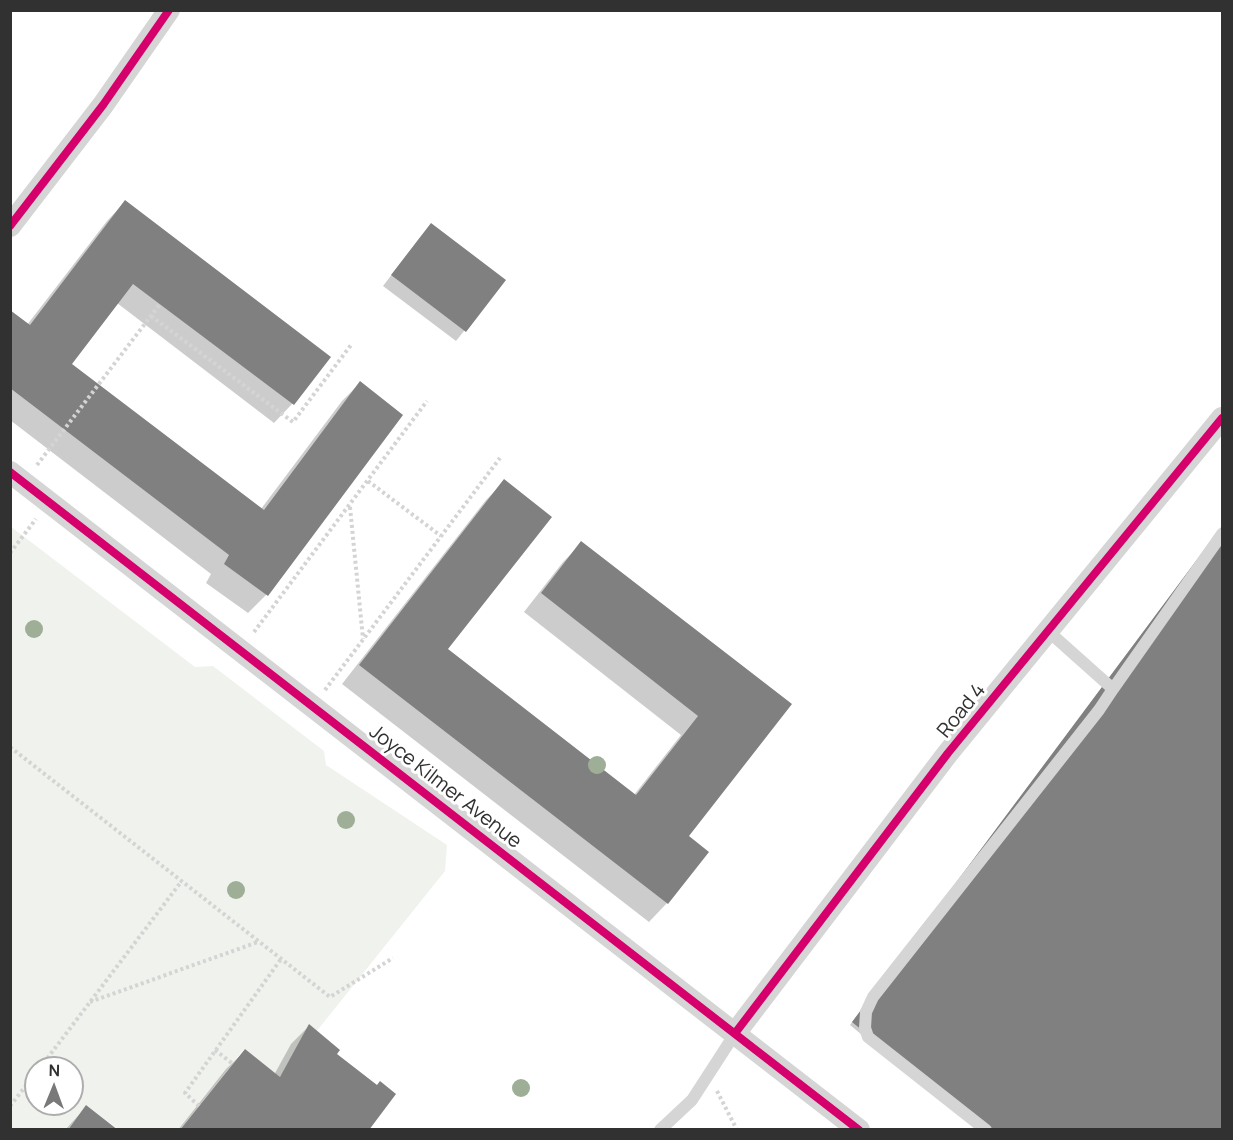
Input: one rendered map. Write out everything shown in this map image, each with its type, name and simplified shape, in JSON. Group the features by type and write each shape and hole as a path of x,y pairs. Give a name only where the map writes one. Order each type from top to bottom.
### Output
{"street":[{"path":"10,225 122,77 169,10"},
{"name":"Road 4","path":"736,1032 948,753 1222,418"},
{"name":"Joyce Kilmer Avenue","path":"17,477 736,1032 859,1130"}],"lane":[{"path":"986,1130 868,1037 865,1028 866,1012 873,997 1100,710 1222,534"},
{"path":"1048,631 1113,689"},
{"path":"660,1130 692,1100 736,1032"}],"path":[{"path":"17,477 160,304"},
{"path":"151,316 293,422 351,345"},
{"path":"241,650 427,401"},
{"path":"313,705 500,458"},
{"path":"368,481 441,536"},
{"path":"10,553 48,501"},
{"path":"350,506 363,639"},
{"path":"10,747 330,997 393,958"},
{"path":"49,1056 181,882"},
{"path":"90,1002 259,942"},
{"path":"200,1106 185,1093 281,959"},
{"path":"215,1050 233,1064"},
{"path":"709,1074 737,1130"},
{"path":"10,1106 24,1088"}],"shaded area":[{"path":"10,526 195,667 213,666 324,751 326,765 447,845 445,871 280,1077 244,1049 180,1129 118,1129 86,1105 84,1108 84,1056 24,1056 24,1116 78,1116 68,1129 11,1129"}],"building":[{"path":"125,200 331,357 294,405 133,284 72,364 264,510 360,381 403,415 268,596 224,564 229,555 10,388 10,310 30,325"},
{"path":"431,223 506,280 466,332 391,275"},
{"path":"504,479 552,517 448,649 636,795 698,716 541,593 581,541 792,704 689,836 709,852 668,904 359,665"},
{"path":"1222,526 1222,1130 983,1130 852,1022"},
{"path":"309,1024 340,1050 337,1054 377,1085 380,1081 396,1094 369,1130 180,1130 245,1049 280,1077"},
{"path":"86,1105 118,1130 68,1130 78,1116 84,1116"}],"cycle path":[{"path":"10,226 103,105 169,10"},
{"path":"736,1032 948,753 1222,418"},
{"path":"10,472 859,1130"}]}
